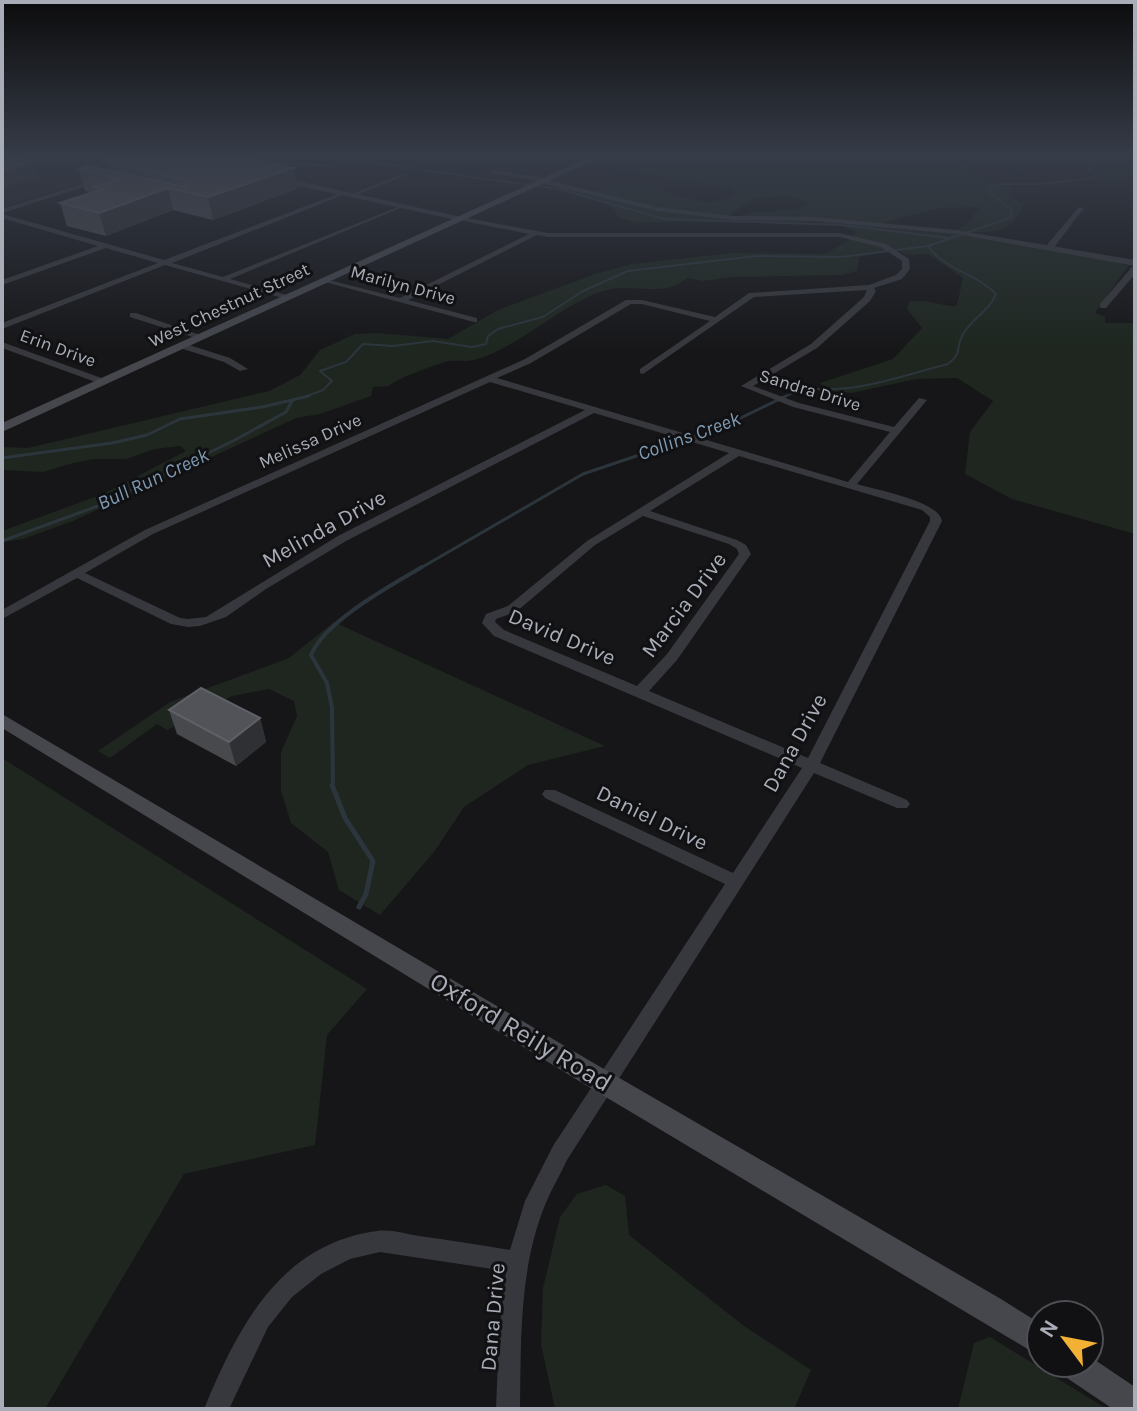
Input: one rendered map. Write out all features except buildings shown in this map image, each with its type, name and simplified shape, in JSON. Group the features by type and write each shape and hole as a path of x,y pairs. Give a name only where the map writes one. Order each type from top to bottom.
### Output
{"main road":[{"name":"West Chestnut Street","path":"2,428 457,221"},
{"name":"Oxford Reily Road","path":"2,720 1025,1331"},
{"path":"1096,1379 1135,1405"}],"street":[{"path":"18,221 287,298"},
{"path":"2,326 276,221"},
{"path":"222,280 365,221"},
{"name":"Sandra Drive","path":"470,221 534,234 810,234 855,238 892,250 906,261 906,269 899,277 870,287 872,291 867,299 814,346 746,386 896,431"},
{"path":"835,221 978,235 1135,266 1103,306"},
{"path":"1049,248 1071,221"},
{"path":"8,228 23,223"},
{"path":"401,301 534,234"},
{"path":"2,283 106,246"},
{"name":"Marilyn Drive","path":"325,281 474,320"},
{"path":"643,371 756,294 870,287"},
{"name":"Melissa Drive","path":"2,615 149,532 528,361 633,301 718,320"},
{"path":"133,315 202,337"},
{"name":"Erin Drive","path":"2,345 104,382"},
{"path":"183,346 227,360 243,369"},
{"name":"Dana Drive","path":"487,378 926,508 936,516 811,766 560,1153 533,1209 519,1262 510,1336 508,1409"},
{"path":"850,486 922,400"},
{"name":"Melinda Drive","path":"76,573 176,621 184,624 205,622 305,559 590,411"},
{"name":"David Drive","path":"736,453 591,543 512,609 488,620 491,628 902,804"},
{"name":"Marcia Drive","path":"640,692 672,657 745,554 742,547 733,542 642,512"},
{"name":"Daniel Drive","path":"550,794 736,882"},
{"path":"216,1409 260,1319 284,1289 313,1266 347,1249 380,1241 519,1262"}],"shaded area":[{"path":"630,221 821,221 958,234 1128,266 1095,313 1105,317 1105,323 1135,323 1135,534 1012,499 965,474 970,432 993,401 957,378 916,379 852,393 827,391 820,383 893,359 922,328 907,309 909,302 956,306 963,278 928,254 905,255 897,250 859,257 857,271 842,275 732,277 703,281 687,278 679,284 661,289 621,288 595,294 491,354 471,361 444,362 389,386 373,387 371,396 320,414 296,418 73,521 23,539 2,542 2,531 103,494 186,451 180,446 155,449 126,459 94,459 43,472 2,470 2,447 28,448 269,391 300,375 320,350 355,334 448,339 498,310 598,273 632,264 732,253 825,254 849,240 856,232 842,225 815,223"},
{"path":"831,221 891,221 883,223"},
{"path":"1014,221 987,232 957,230 969,222"},
{"path":"334,622 605,746 528,765 464,807 434,852 380,915 339,890 328,852 291,823 281,791 281,752 297,716 294,701 269,689 232,696 167,730 157,724 110,758 98,751 170,702 289,658"},
{"path":"2,758 367,989 327,1035 315,1145 184,1174 45,1409 2,1409"},
{"path":"606,1185 625,1196 629,1235 744,1326 811,1370 794,1409 555,1409 541,1344 543,1288 560,1217 577,1194"},
{"path":"990,1337 1025,1359 1025,1379 1058,1379 1107,1409 958,1409 974,1343"}],"waterway":[{"path":"719,221 842,225 949,238"},
{"name":"Collins Creek","path":"928,246 1001,221"},
{"name":"Bull Run Creek","path":"304,397 323,390 332,381 320,371 346,362 363,344 393,346 433,341 472,347 486,344 488,336 498,329 543,317 583,291 628,271 756,256 841,257 928,246"},
{"name":"Collins Creek","path":"786,396 808,390 874,384 953,360 965,330 989,306 996,294 943,261 928,246"},
{"name":"Bull Run Creek","path":"304,397 309,396"},
{"name":"Collins Creek","path":"419,569 583,474 722,427 786,396"},
{"name":"Collins Creek","path":"781,398 786,396"},
{"name":"Bull Run Creek","path":"2,458 112,443 147,435 180,419 262,407 304,397"},
{"name":"Bull Run Creek","path":"2,541 98,506 233,441 286,412 292,401"},
{"name":"Collins Creek","path":"333,787 332,708 327,683 311,655 318,642 344,617 422,567"},
{"name":"Collins Creek","path":"332,785 345,818 373,861 366,894 359,907"}]}
